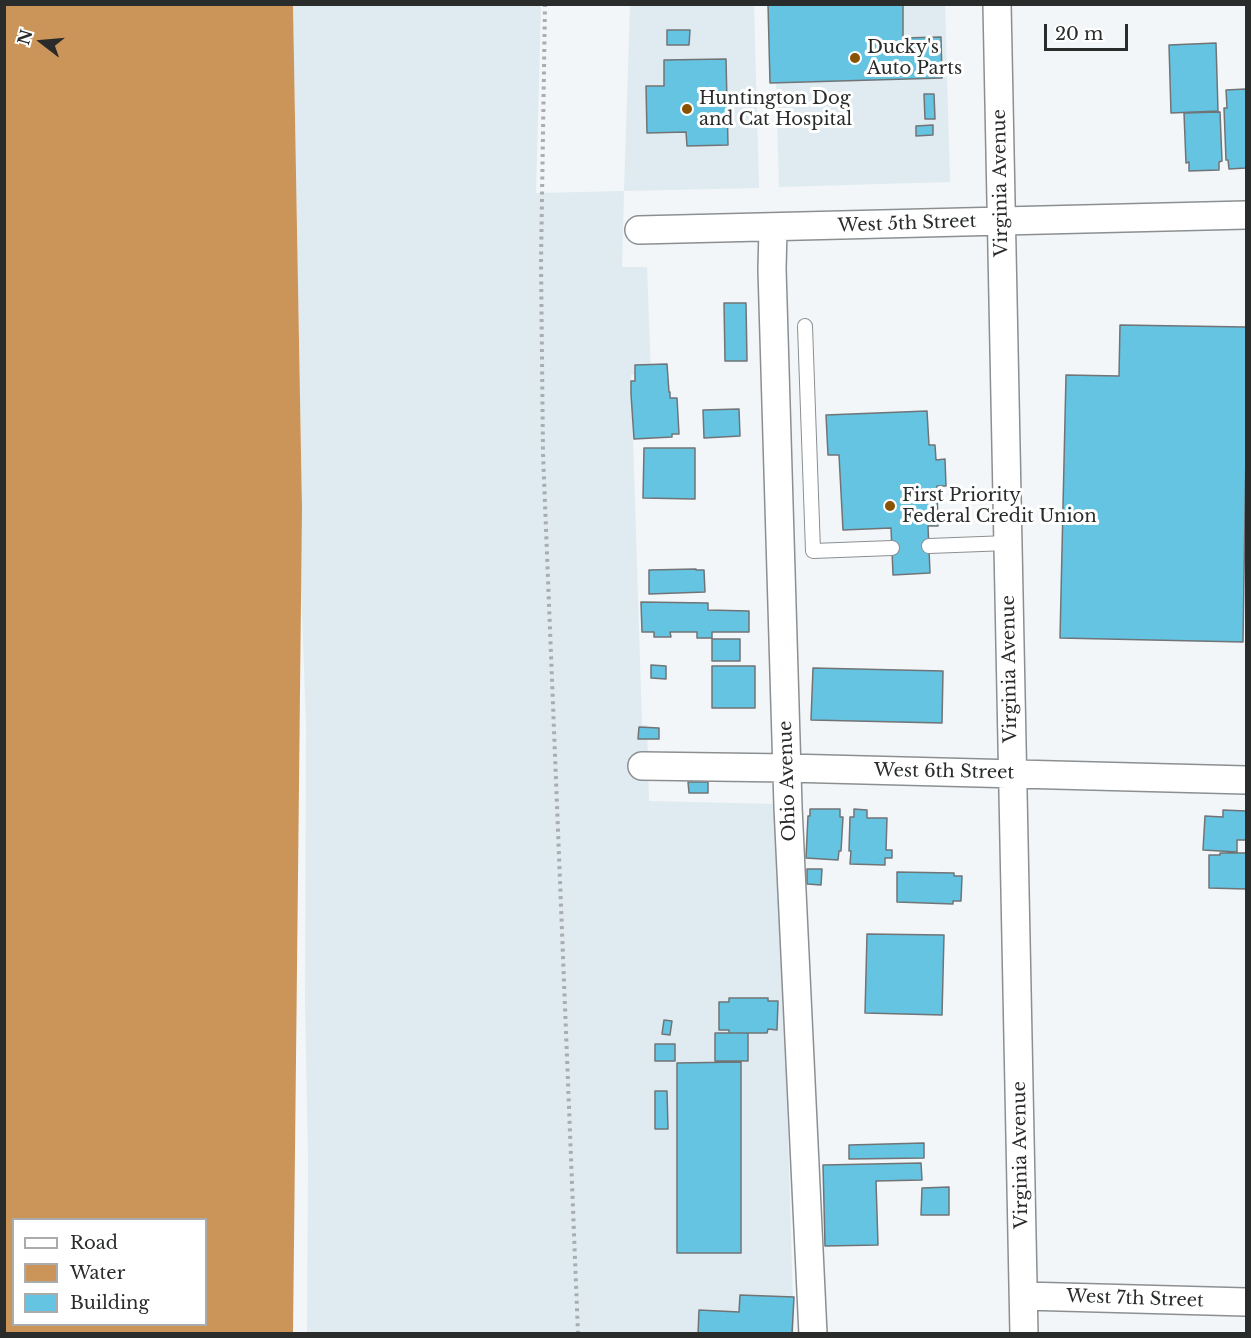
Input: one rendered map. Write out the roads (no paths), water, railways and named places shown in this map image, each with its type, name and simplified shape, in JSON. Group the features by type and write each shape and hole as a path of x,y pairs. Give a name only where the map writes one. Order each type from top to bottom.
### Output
{"street":[{"name":"Virginia Avenue","path":"997,4 1024,1334"},
{"name":"West 5th Street","path":"639,230 1246,215"},
{"name":"Ohio Avenue","path":"773,228 772,281 788,807 813,1334"},
{"name":"West 6th Street","path":"642,766 1246,780"},
{"name":"West 7th Street","path":"1024,1296 1246,1302"}],"lane":[{"path":"806,326 813,551 892,548"},
{"path":"929,546 1008,543"}],"water":[{"path":"5,4 293,5 302,509 293,1333 5,1333"}],"place":[{"name":"Ducky's Auto Parts","path":"855,58"},
{"name":"Huntington Dog and Cat Hospital","path":"687,109"},
{"name":"First Priority Federal Credit Union","path":"890,506"}]}
